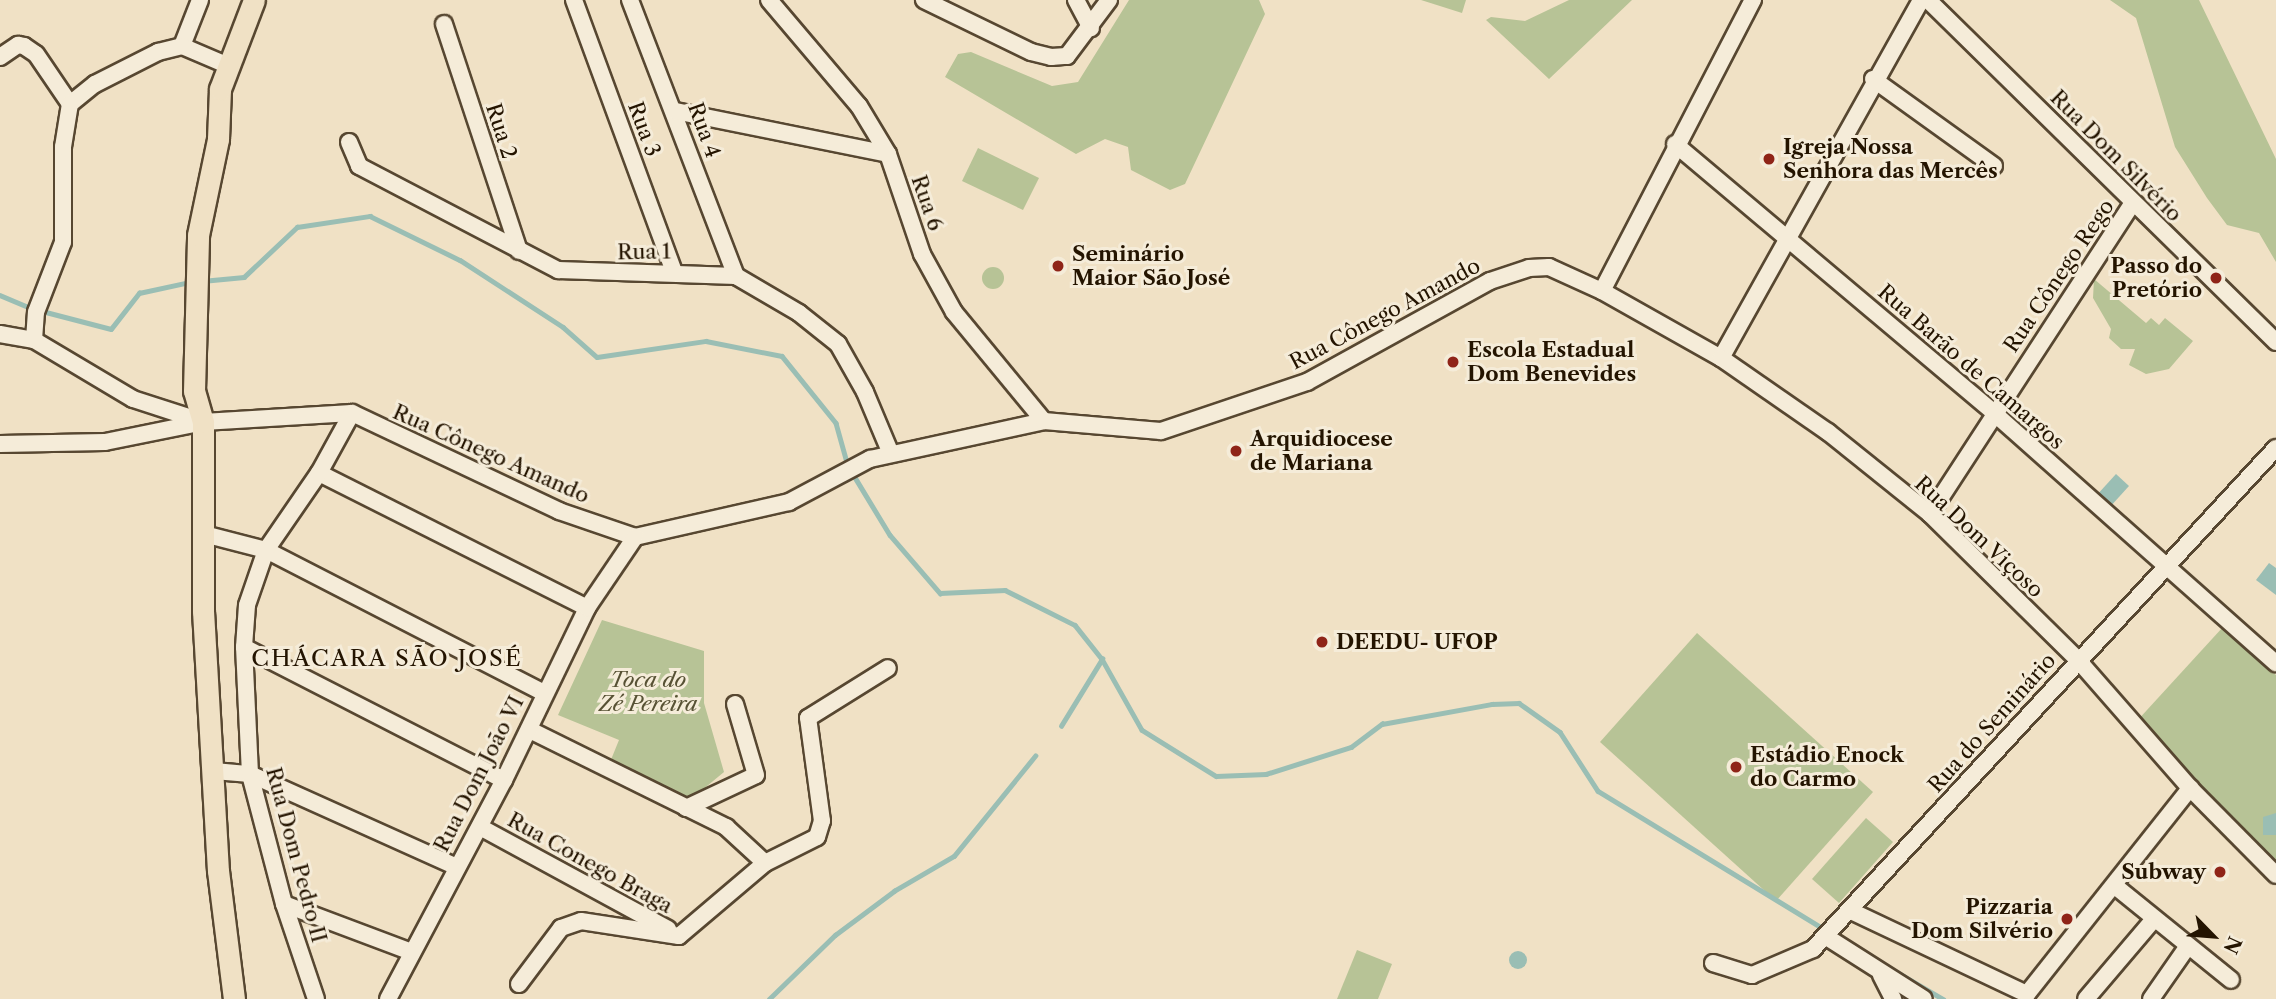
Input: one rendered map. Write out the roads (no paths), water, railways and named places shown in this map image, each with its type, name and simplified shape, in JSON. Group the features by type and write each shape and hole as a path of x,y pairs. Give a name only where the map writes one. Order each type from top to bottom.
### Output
{"main road":[{"path":"234,999 218,871 203,611 203,422 194,391 198,235 218,139 220,89 254,0"}],"street":[{"path":"182,46 200,0"},
{"name":"Rua 3","path":"574,0 674,272"},
{"name":"Rua 4","path":"630,0 675,111 736,276"},
{"name":"Rua 6","path":"769,0 859,106 888,154 922,254 954,312 1044,421"},
{"path":"925,0 1031,52 1051,57 1067,56 1091,28 1109,0"},
{"path":"1076,0 1091,28"},
{"path":"1602,291 1675,144 1753,0"},
{"path":"1721,358 1873,79 1921,0"},
{"name":"Rua Dom Silvério","path":"1928,0 2276,342"},
{"name":"Rua 2","path":"444,24 519,251"},
{"path":"0,57 18,45 36,54 70,104 64,147 64,242 52,281 36,312 34,340"},
{"path":"70,104 95,84 158,52 182,46 229,66"},
{"path":"1873,79 1994,166"},
{"path":"675,111 888,154"},
{"name":"Rua 1","path":"349,142 359,166 558,270 736,276 799,313 838,344 865,392 891,454"},
{"name":"Rua Barão de Camargos","path":"1675,144 1787,235 1994,413 2164,567 2276,663"},
{"name":"Rua Cônego Rego","path":"1930,514 2133,203"},
{"name":"Rua Cônego Amando","path":"352,413 559,511 635,537 789,502 870,459 1044,421 1161,431 1307,382 1490,281 1529,268 1549,267 1602,291"},
{"name":"Rua Dom Viçoso","path":"1602,291 1721,358 1828,432 1930,514 2078,660 2190,788 2276,875"},
{"path":"0,334 34,340 133,399 203,422"},
{"path":"0,444 105,442 203,422 352,413"},
{"name":"Rua Dom Pedro II","path":"316,999 284,904 250,774 244,647 247,606 266,550 319,472 352,413"},
{"name":"Rua do Seminário","path":"1713,963 1752,975 1813,949 2276,448"},
{"path":"319,472 587,608"},
{"path":"204,534 266,550 544,694"},
{"name":"Rua Dom João VI","path":"388,999 456,866 505,780 587,608 635,537"},
{"path":"244,647 505,780"},
{"path":"519,984 561,928 581,921 679,936 765,863 817,837 822,821 808,718 888,668"},
{"path":"686,808 756,775 735,704"},
{"path":"530,730 726,827 765,863"},
{"path":"214,771 250,774 456,866"},
{"path":"1843,915 2027,996 2190,788"},
{"name":"Rua Conego Braga","path":"480,827 679,936"},
{"path":"2115,886 2231,979"},
{"path":"284,904 412,952"},
{"path":"2087,999 2154,919"},
{"path":"1825,936 1881,975 1924,999"},
{"path":"2151,999 2188,946"},
{"path":"1881,975 1893,999"}],"water":[{"path":"2116,474 2129,486 2109,508 2096,496"},
{"path":"2269,563 2276,568 2276,595 2256,580"},
{"path":"2276,813 2276,835 2263,835 2263,817"},
{"path":"1518,951 1524,954 1527,960 1524,966 1518,969 1512,966 1509,960 1512,954"}],"waterway":[{"path":"202,281 244,277 297,227 370,216 460,260 563,327 597,357 706,341 782,356 836,423 848,466"},
{"path":"42,311 111,329 139,293 190,282"},
{"path":"0,295 33,309"},
{"path":"853,474 890,535 940,593 1005,590 1075,625 1102,659 1142,730 1216,776 1266,774 1351,747 1382,724 1492,704 1519,703 1560,732 1598,791 1824,929"},
{"path":"1061,726 1102,659"},
{"path":"769,999 835,935 894,891 954,856 1035,756"},
{"path":"1895,971 1943,999"}],"place":[{"name":"Igreja Nossa Senhora das Mercês","path":"1769,159"},
{"name":"Seminário Maior São José","path":"1058,266"},
{"name":"Passo do Pretório","path":"2216,278"},
{"name":"Escola Estadual Dom Benevides","path":"1453,362"},
{"name":"Arquidiocese de Mariana","path":"1236,451"},
{"name":"DEEDU- UFOP","path":"1322,642"},
{"name":"Estádio Enock do Carmo","path":"1736,767"},
{"name":"Subway","path":"2220,872"},
{"name":"Pizzaria Dom Silvério","path":"2067,919"}],"district":[{"name":"CHÁCARA SÃO JOSÉ","path":"387,658"}],"park label":[{"name":"Toca do Zé Pereira","path":"648,692"}]}
